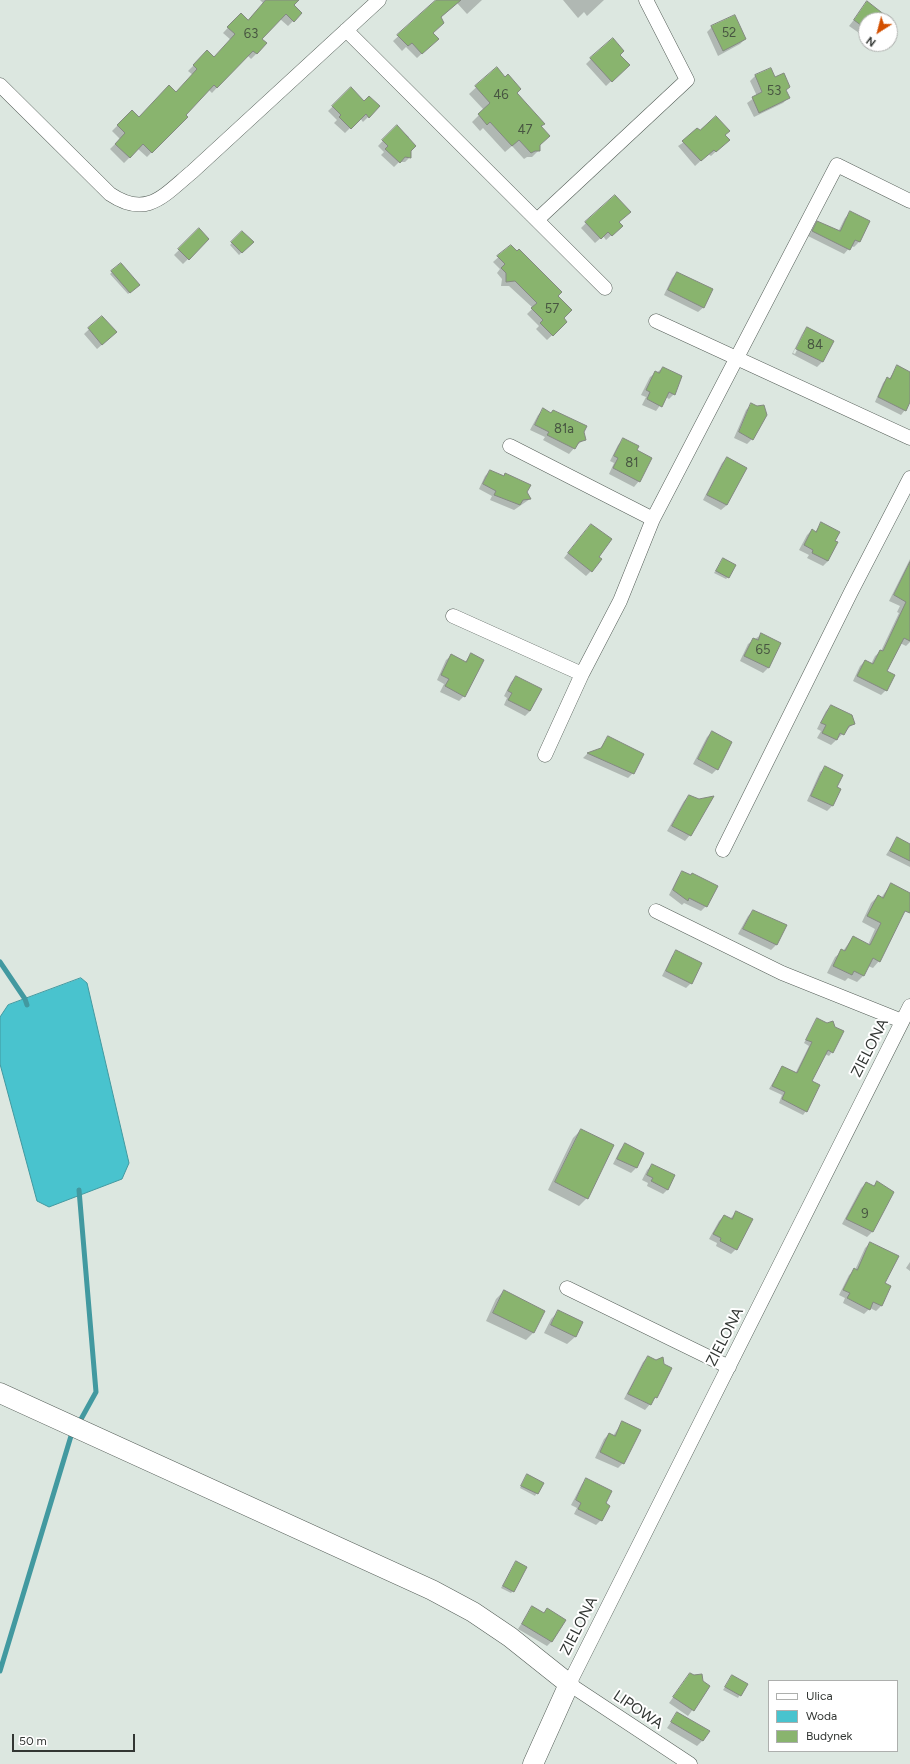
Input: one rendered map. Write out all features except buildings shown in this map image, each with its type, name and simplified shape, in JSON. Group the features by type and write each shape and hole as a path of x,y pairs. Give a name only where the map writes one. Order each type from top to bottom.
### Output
{"street":[{"path":"0,85 110,194 122,202 135,206 148,204 164,196 192,172 379,0"},
{"path":"538,220 687,80 646,0"},
{"path":"346,30 605,288"},
{"path":"544,755 582,674 620,601 653,519 735,358 837,165 910,201"},
{"path":"656,321 910,438"},
{"path":"510,446 653,519"},
{"path":"723,850 847,599 910,478"},
{"path":"453,616 582,674"},
{"path":"656,910 782,973 902,1021"},
{"name":"ZIELONA","path":"569,1684 910,1006"},
{"path":"567,1288 729,1367"},
{"path":"0,1393 432,1590 473,1612 510,1637 569,1684 533,1764"},
{"name":"LIPOWA","path":"569,1684 690,1764"}],"water":[{"path":"81,978 87,983 129,1163 122,1179 49,1207 37,1201 0,1064 0,1017 8,1005"}],"waterway":[{"path":"0,962 25,999 27,1005"},
{"path":"79,1190 96,1392 80,1421"},
{"path":"0,1671 71,1436"}]}
